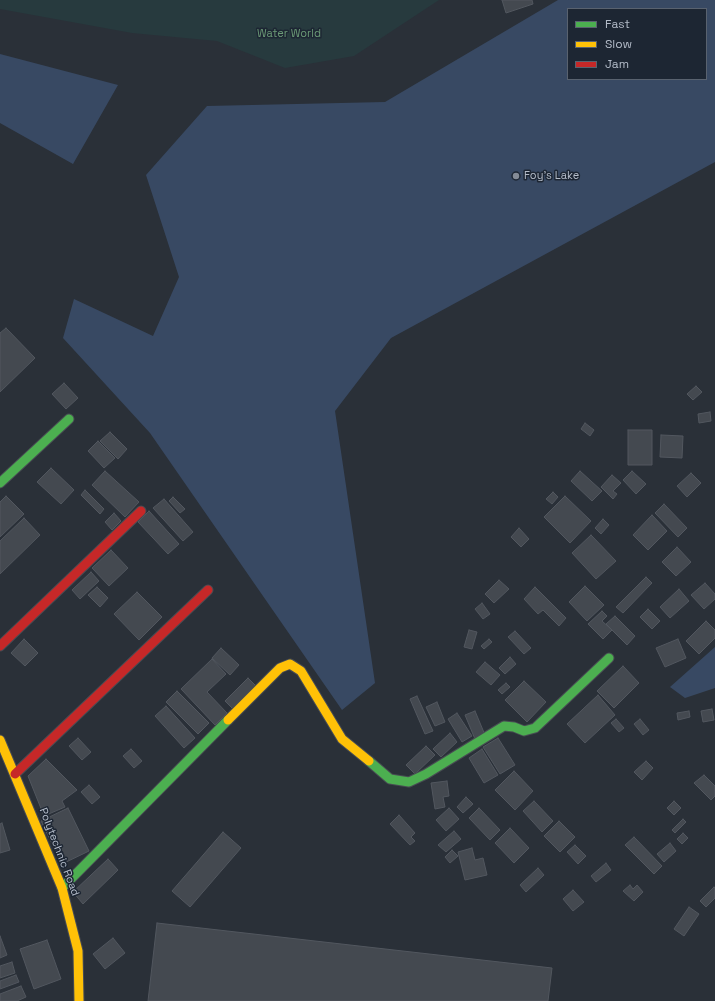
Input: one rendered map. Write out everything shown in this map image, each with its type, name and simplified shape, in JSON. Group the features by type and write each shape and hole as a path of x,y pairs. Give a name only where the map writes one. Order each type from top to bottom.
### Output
{"street":[{"path":"0,483 69,419"},
{"path":"0,646 141,511"},
{"path":"15,774 208,590"},
{"path":"62,888 280,668 290,664 301,671 342,738 390,779 409,782 426,774 504,726 514,727 524,731 535,728 609,658"},
{"name":"Polytechnic Road","path":"0,740 62,888 78,951 79,1001"}],"green space":[{"name":"Water World","path":"0,0 439,0 354,56 285,68 217,41 132,33 0,9"}],"water":[{"name":"Foy's Lake","path":"558,0 715,0 715,162 391,338 335,411 375,683 342,710 150,433 63,338 74,299 153,336 179,277 146,175 207,106 385,102"},
{"path":"0,54 118,85 73,164 0,123"},
{"path":"715,647 715,688 685,698 670,687"}],"building":[{"path":"502,0 532,0 533,4 506,13"},
{"path":"6,328 35,358 0,392 0,333"},
{"path":"64,383 78,398 66,409 52,394"},
{"path":"696,386 702,392 693,400 687,394"},
{"path":"710,412 711,421 699,423 698,414"},
{"path":"585,423 594,430 590,436 581,429"},
{"path":"628,430 652,430 652,465 628,465"},
{"path":"110,432 127,449 118,459 100,441"},
{"path":"661,435 683,436 682,458 660,457"},
{"path":"98,441 115,458 104,468 88,451"},
{"path":"51,468 74,490 61,504 37,482"},
{"path":"105,471 139,502 125,517 92,485"},
{"path":"580,471 602,491 592,501 571,481"},
{"path":"632,471 646,484 636,494 623,480"},
{"path":"691,473 701,483 687,497 677,486"},
{"path":"612,475 621,483 613,491 617,494 613,499 601,487"},
{"path":"85,490 104,509 100,514 81,495"},
{"path":"553,492 558,497 552,504 546,499"},
{"path":"6,496 24,514 0,537 0,502"},
{"path":"565,496 591,521 570,543 544,517"},
{"path":"173,497 185,509 180,513 169,501"},
{"path":"164,499 193,532 183,541 153,508"},
{"path":"664,504 687,528 678,537 655,513"},
{"path":"149,511 179,544 168,554 138,522"},
{"path":"114,513 121,521 112,530 105,522"},
{"path":"652,515 667,531 648,550 633,535"},
{"path":"24,518 40,535 0,574 0,541"},
{"path":"603,519 609,525 601,534 595,528"},
{"path":"519,528 529,539 521,547 511,537"},
{"path":"591,535 616,561 596,579 572,553"},
{"path":"677,547 691,562 676,576 662,562"},
{"path":"111,550 128,568 109,586 92,568"},
{"path":"91,572 99,581 80,599 72,590"},
{"path":"646,577 652,583 623,613 616,607"},
{"path":"499,580 509,589 494,603 485,594"},
{"path":"705,583 715,594 715,599 704,609 691,595"},
{"path":"585,586 604,605 587,621 569,602"},
{"path":"97,587 108,598 100,607 88,595"},
{"path":"535,587 566,618 559,626 543,610 538,614 524,599"},
{"path":"679,589 689,601 670,618 660,607"},
{"path":"137,592 162,617 139,640 114,614"},
{"path":"482,603 490,614 483,619 475,609"},
{"path":"648,609 660,621 652,629 640,617"},
{"path":"602,611 607,616 602,621 612,630 603,639 588,624"},
{"path":"615,616 635,636 627,645 606,624"},
{"path":"706,621 715,630 715,638 699,654 686,641"},
{"path":"469,630 477,632 472,649 464,647"},
{"path":"515,631 531,648 524,654 508,637"},
{"path":"24,639 38,653 25,666 11,653"},
{"path":"489,639 492,642 484,649 481,646"},
{"path":"678,639 686,658 665,667 656,648"},
{"path":"221,648 239,665 230,675 212,658"},
{"path":"510,657 516,664 505,674 499,668"},
{"path":"212,659 226,674 207,692 227,713 215,725 181,689"},
{"path":"485,662 500,675 491,685 476,672"},
{"path":"623,666 639,683 614,708 597,691"},
{"path":"248,678 258,688 235,711 225,701"},
{"path":"524,681 546,702 527,722 505,700"},
{"path":"506,683 510,687 502,694 498,690"},
{"path":"177,691 209,723 198,734 166,702"},
{"path":"598,695 615,715 585,743 567,724"},
{"path":"417,696 433,731 425,734 410,699"},
{"path":"437,702 445,722 435,726 426,707"},
{"path":"166,706 195,738 184,748 155,716"},
{"path":"712,709 714,720 703,722 701,711"},
{"path":"475,711 485,735 475,739 465,715"},
{"path":"689,711 690,717 678,720 677,713"},
{"path":"457,713 472,736 462,742 448,719"},
{"path":"616,719 624,728 619,732 611,723"},
{"path":"640,719 649,730 643,735 634,724"},
{"path":"450,733 457,742 441,757 433,749"},
{"path":"78,738 91,752 82,760 69,746"},
{"path":"498,738 515,765 500,774 483,747"},
{"path":"426,746 435,755 415,774 406,765"},
{"path":"131,749 142,761 134,768 123,756"},
{"path":"482,749 498,775 484,783 469,758"},
{"path":"46,759 77,790 62,801 65,807 44,816 28,776"},
{"path":"646,761 653,768 642,780 634,772"},
{"path":"514,771 533,791 515,810 495,790"},
{"path":"704,775 715,786 715,796 711,800 694,783"},
{"path":"447,781 449,796 443,797 445,807 435,809 431,783"},
{"path":"89,785 100,797 92,804 81,792"},
{"path":"466,797 473,804 463,813 457,807"},
{"path":"534,801 553,821 542,832 523,811"},
{"path":"674,801 681,808 674,815 667,808"},
{"path":"68,808 89,851 62,864 41,821"},
{"path":"449,808 459,819 446,831 436,820"},
{"path":"479,808 500,830 490,840 469,818"},
{"path":"399,815 415,833 411,837 415,841 410,845 390,824"},
{"path":"683,819 686,822 675,833 672,830"},
{"path":"559,821 575,837 560,852 544,836"},
{"path":"2,823 10,850 0,853 0,824"},
{"path":"510,828 529,848 514,863 495,843"},
{"path":"454,831 461,839 446,852 438,845"},
{"path":"223,832 241,848 190,907 172,891"},
{"path":"683,833 688,838 682,844 677,839"},
{"path":"634,837 662,866 654,874 625,845"},
{"path":"670,843 676,851 664,862 657,854"},
{"path":"575,845 586,856 578,864 567,852"},
{"path":"472,848 475,860 483,858 487,875 465,880 458,852"},
{"path":"452,850 458,856 450,863 445,857"},
{"path":"108,859 118,870 83,904 73,892"},
{"path":"606,863 611,870 596,882 591,876"},
{"path":"538,868 544,875 526,892 520,885"},
{"path":"630,885 633,889 637,885 643,892 634,901 623,891"},
{"path":"714,887 715,898 706,907 700,901"},
{"path":"573,890 584,902 573,911 563,899"},
{"path":"689,907 699,914 684,936 674,929"},
{"path":"157,923 552,968 548,1001 148,1001"},
{"path":"0,936 7,955 0,958"},
{"path":"113,938 125,953 105,969 93,954"},
{"path":"47,940 61,979 34,989 20,949"},
{"path":"12,962 15,973 0,978 0,966"},
{"path":"16,975 19,982 0,989 0,981"},
{"path":"21,986 26,997 17,1001 0,1001 0,994"}],"traffic: fast":[{"path":"0,483 69,419"},
{"path":"369,761 390,779 409,782 426,774 504,726 514,727 524,731 535,728 609,658"},
{"path":"62,888 228,720"}],"traffic: slow":[{"path":"228,720 280,668 290,664 301,671 342,739 369,761"},
{"path":"0,740 62,888 78,951 79,1001"}],"traffic: jam":[{"path":"0,646 141,511"},
{"path":"15,774 208,590"}],"place":[{"name":"Foy's Lake","path":"516,176"}]}
